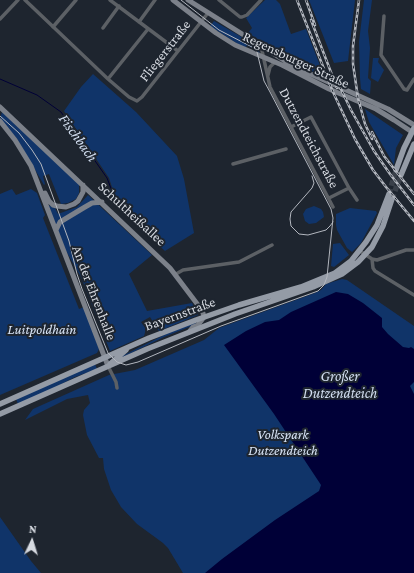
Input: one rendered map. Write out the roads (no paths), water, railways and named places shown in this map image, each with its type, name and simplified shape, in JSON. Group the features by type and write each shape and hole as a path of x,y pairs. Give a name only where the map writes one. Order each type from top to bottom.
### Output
{"main road":[{"name":"Regensburger Straße","path":"174,0 201,22 232,43 275,62 329,89 378,110 413,131"},
{"name":"Regensburger Straße","path":"188,0 297,68 388,109 414,124"},
{"name":"Schultheißallee","path":"0,107 160,257 176,274 200,307 204,317"},
{"path":"0,121 13,136 23,152 39,186 56,230"},
{"path":"413,131 404,148 398,172 414,144"},
{"path":"39,186 44,191 51,204 62,207 70,206 78,201 83,192 83,185"},
{"path":"363,253 390,197"},
{"path":"56,230 60,222 92,203 102,202"},
{"name":"An der Ehrenhalle","path":"56,230 108,366"},
{"name":"Bayernstraße","path":"0,404 128,347 204,317 245,303 287,292 323,278 345,266 363,253"},
{"name":"Bayernstraße","path":"0,414 189,332 326,282 348,271 363,253"},
{"path":"189,332 204,317"},
{"path":"108,366 128,347"},
{"path":"74,371 77,374 76,380"}],"street":[{"path":"0,19 18,0"},
{"path":"24,0 108,79 148,29"},
{"path":"53,27 76,0"},
{"path":"110,0 178,51"},
{"path":"139,22 155,0"},
{"name":"Regensburger Straße","path":"219,0 240,17 246,15 261,0"},
{"path":"103,28 119,6"},
{"name":"Fliegerstraße","path":"108,79 129,97 137,101 140,99 208,12"},
{"path":"384,16 381,55 406,92 414,79"},
{"name":"Dutzendteichstraße","path":"261,46 270,88 333,207"},
{"name":"Dutzendteichstraße","path":"267,78 270,68 275,62"},
{"path":"291,127 311,117 357,200"},
{"path":"234,164 286,149"},
{"path":"329,198 350,188"},
{"path":"176,274 184,270 239,262 272,245"},
{"path":"363,253 372,260 380,260 406,250 414,250"},
{"path":"372,260 375,271 414,295"},
{"path":"108,366 116,382 117,388"}],"water":[{"name":"Großer Dutzendteich","path":"336,292 348,294 363,303 382,318 382,327 388,334 403,347 411,347 414,349 414,382 410,386 414,394 414,573 205,573 275,520 319,491 321,485 274,414 224,345 246,331 265,322 279,320 291,312"}],"waterway":[{"name":"Fischbach","path":"0,79 37,95 61,112 107,178 117,204"}],"tunnel":[{"path":"389,194 396,170"},
{"path":"392,199 401,175"}],"tram line":[{"path":"0,116 19,133 41,164 69,241 82,289 108,353 117,362 126,365 138,362 221,326 318,291 324,285 327,277 333,218 331,209 264,81 257,52 252,47 219,30 181,0"},
{"path":"312,176 314,183 312,188 291,212 291,226 299,234 308,235 326,230 333,222"}],"railway":[{"path":"297,0 333,92 355,139 373,170 414,221"},
{"path":"306,0 315,25"},
{"path":"359,0 353,46 353,64 358,98 365,124 372,139"},
{"path":"311,20 337,88"},
{"path":"337,81 374,151 414,205"},
{"path":"372,132 384,156 414,194"}],"park label":[{"name":"Luitpoldhain","path":"42,330"},
{"name":"Volkspark Dutzendteich","path":"283,444"}]}
